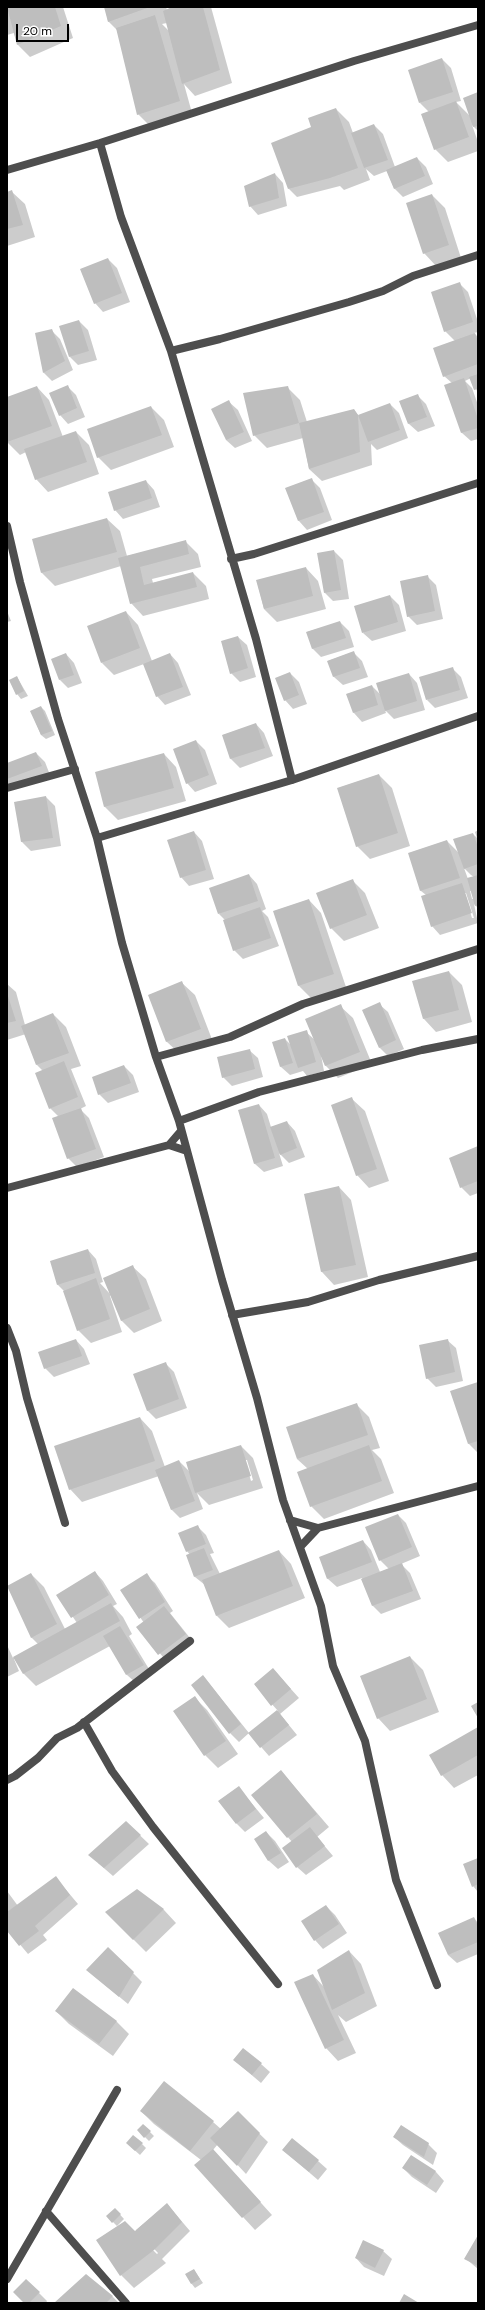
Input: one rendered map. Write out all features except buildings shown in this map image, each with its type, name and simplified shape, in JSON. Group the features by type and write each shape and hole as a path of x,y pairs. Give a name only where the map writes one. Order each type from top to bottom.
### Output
{"street":[{"path":"7,170 100,143 347,63 478,25"},
{"path":"100,143 121,217 171,351 231,559 256,639 292,780"},
{"path":"171,351 220,339 348,302 383,291 420,273 478,255"},
{"path":"231,559 254,554 478,483"},
{"path":"7,526 20,582 58,719 97,838 122,943 156,1057 179,1121 290,1520 321,1606 332,1666 365,1741 396,1880 437,1985"},
{"path":"97,838 292,780 478,716"},
{"path":"7,788 75,769"},
{"path":"156,1057 230,1037 303,1004 478,949"},
{"path":"179,1121 259,1092 422,1050 478,1039"},
{"path":"168,1145 181,1130"},
{"path":"7,1188 168,1145 187,1151"},
{"path":"232,1315 308,1302 379,1280 478,1256"},
{"path":"7,1328 16,1351 27,1398 65,1523"},
{"path":"290,1520 318,1528 478,1486"},
{"path":"300,1548 318,1528"},
{"path":"7,1780 15,1776 38,1758 57,1738 84,1722 190,1641"},
{"path":"84,1722 112,1771 153,1828 278,1984"},
{"path":"7,2279 117,2090"},
{"path":"46,2211 126,2303"}]}
